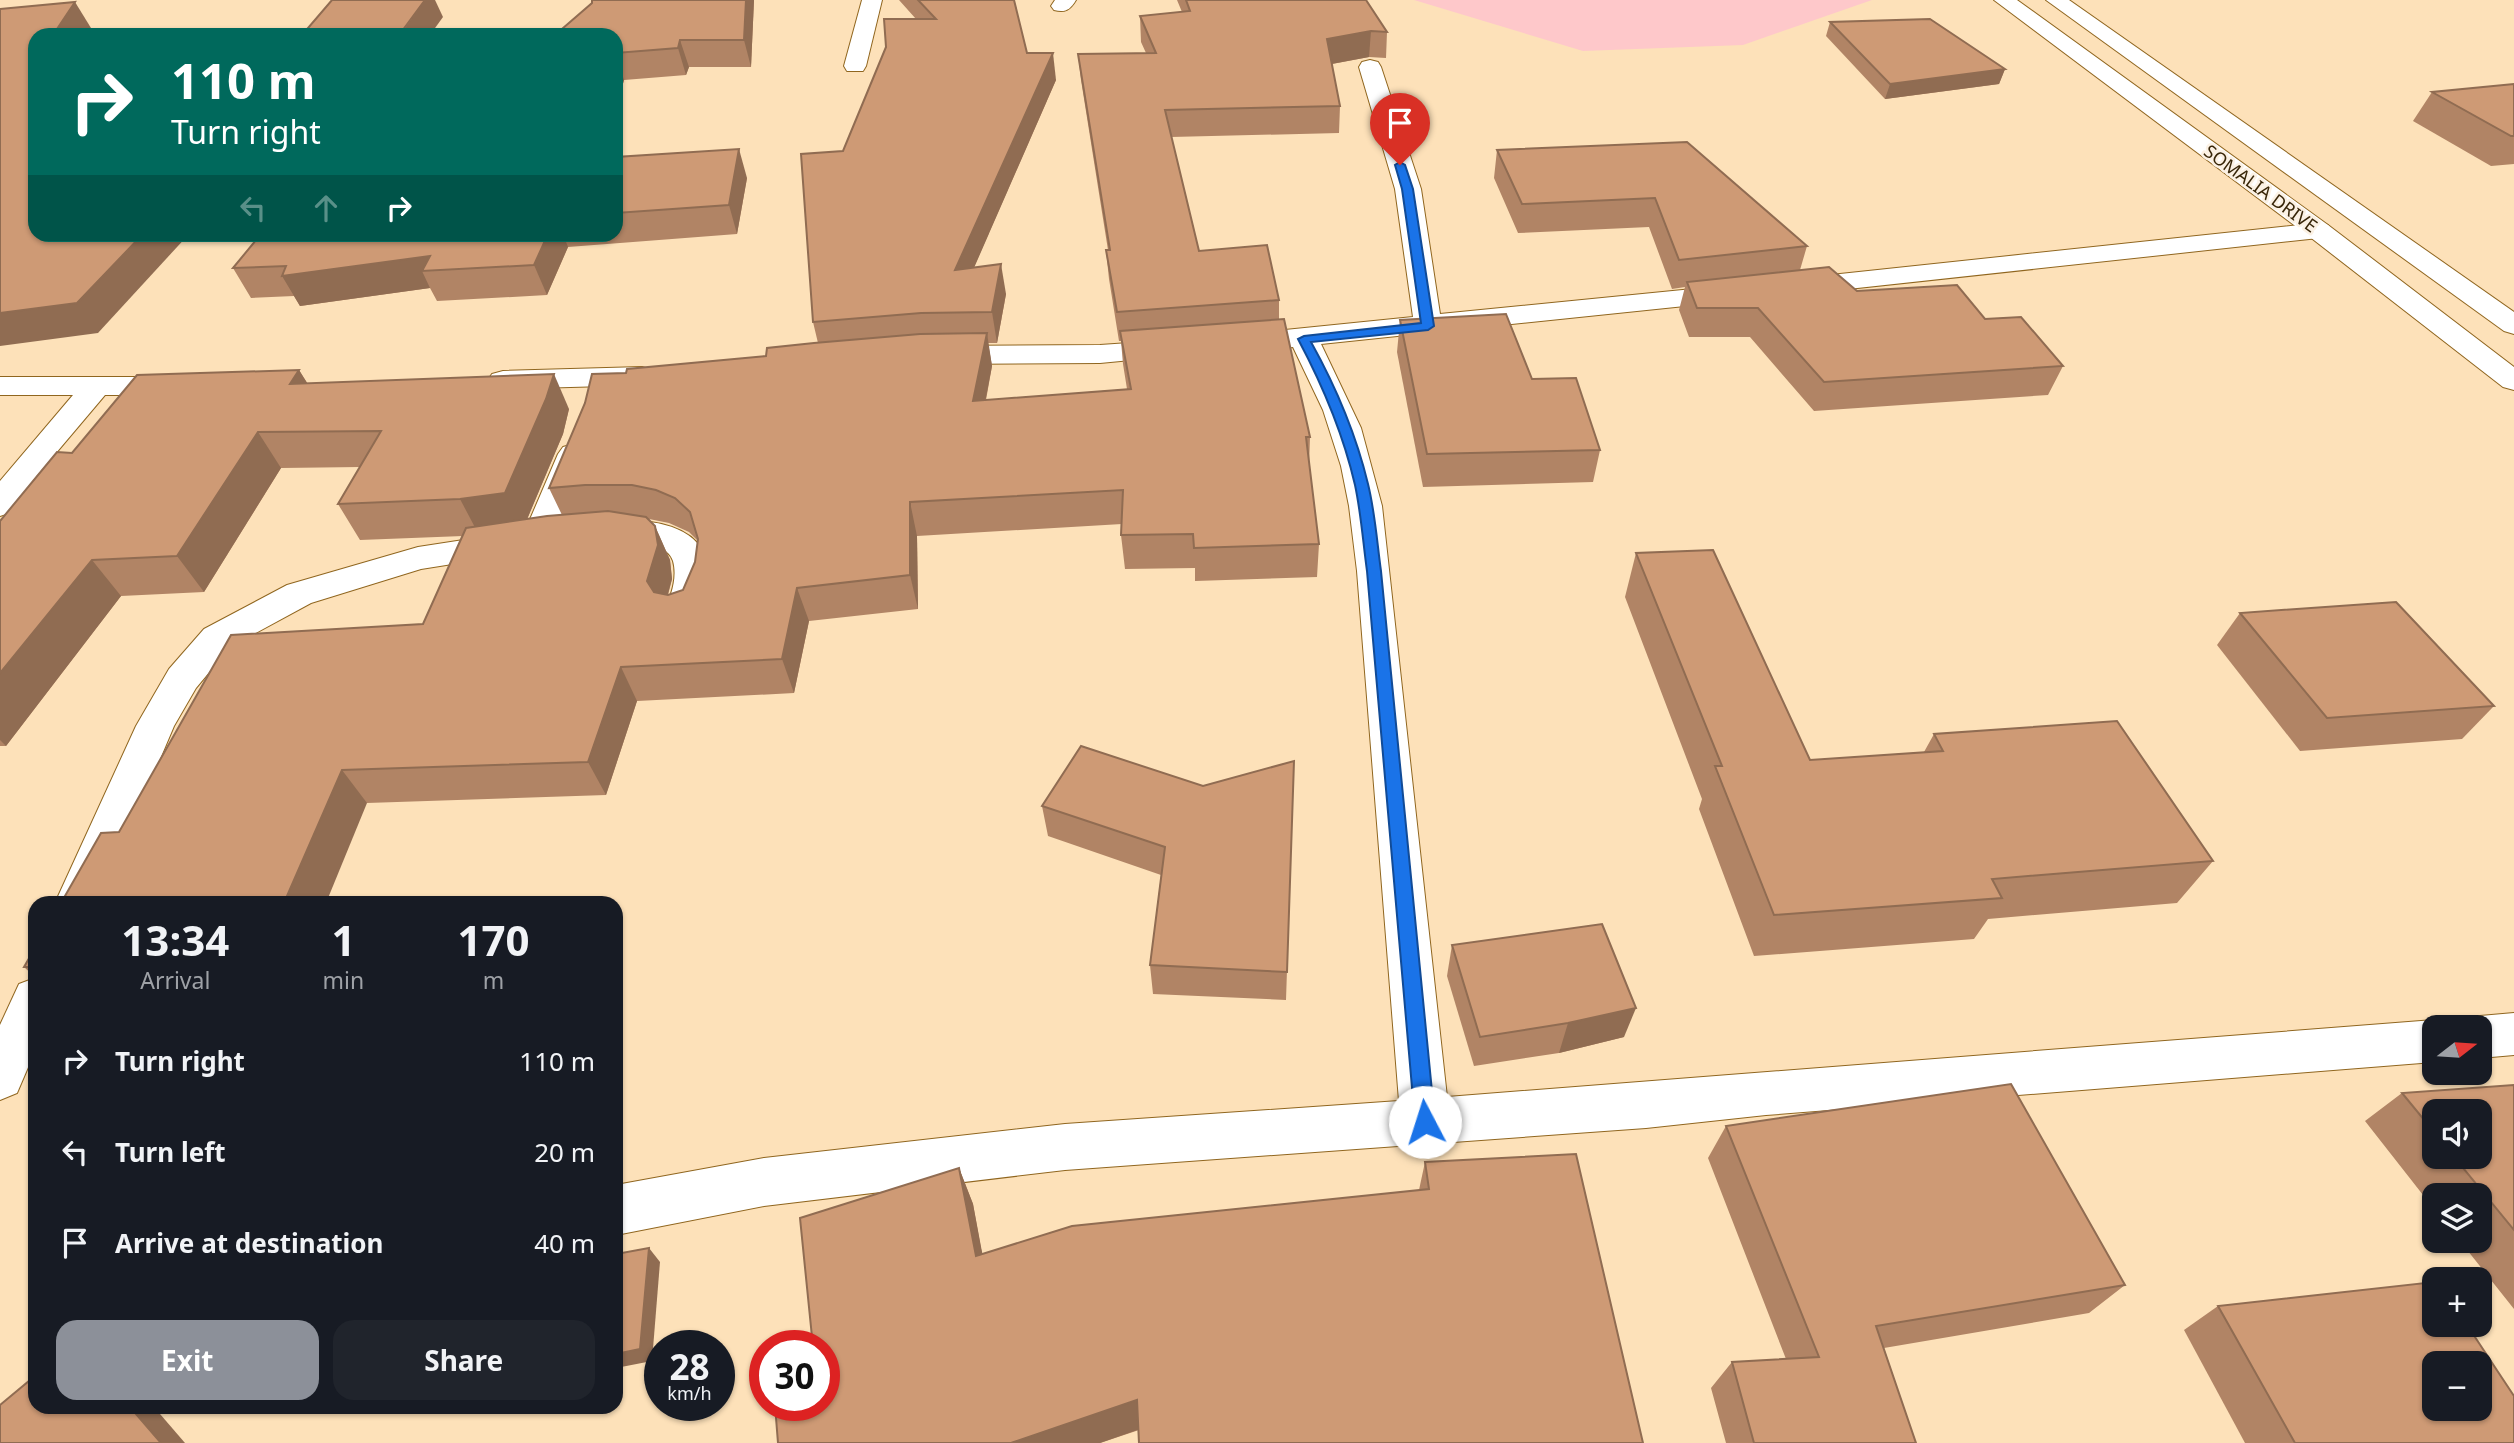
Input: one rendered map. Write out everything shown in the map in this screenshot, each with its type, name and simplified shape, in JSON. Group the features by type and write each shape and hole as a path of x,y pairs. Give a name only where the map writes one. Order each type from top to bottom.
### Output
{"street":[{"path":"855,66 872,0"},
{"name":"SOMALIA DRIVE","path":"2004,0 2319,231 2514,381"},
{"name":"SOMALIA DRIVE","path":"2056,0 2514,325"},
{"path":"1370,67 1408,189 1428,326"},
{"path":"913,356 1100,354 1304,339 2319,231"},
{"path":"1304,339 1325,379 1347,432 1362,487 1376,584 1425,1122"},
{"path":"472,380 590,402 664,375"},
{"path":"0,386 202,385"},
{"path":"0,505 23,472 96,387"},
{"path":"538,540 564,480 590,402"},
{"path":"80,896 155,726 182,679 217,638 299,594 418,558 628,530 660,533 680,544 689,557 692,582 682,614"},
{"path":"0,1078 28,1014"},
{"path":"2492,1036 2514,1034"},
{"path":"623,1209 764,1182 1065,1147 1425,1122 2422,1042"}],"shaded area":[{"path":"1414,0 1872,0 1743,45 1583,51"}],"building":[{"path":"332,0 425,0 404,28 308,28"},
{"path":"592,0 746,0 744,40 680,40 678,48 623,52 623,28 563,28 592,3"},
{"path":"918,0 1014,0 1027,53 1053,53 955,270 1001,264 992,312 921,313 813,322 801,154 843,151 886,47 884,19 936,19"},
{"path":"1186,0 1366,0 1387,32 1371,31 1327,39 1340,106 1165,110 1199,251 1267,245 1279,300 1117,312 1106,250 1110,250 1078,54 1156,53 1140,16 1190,11"},
{"path":"75,2 58,28 28,28 28,242 135,242 77,303 0,313 0,9"},
{"path":"1930,19 2005,69 1890,84 1830,22"},
{"path":"2514,84 2514,136 2432,92"},
{"path":"1687,142 1807,246 1679,260 1655,198 1522,204 1497,150"},
{"path":"739,149 729,205 623,213 623,157"},
{"path":"254,242 544,242 534,265 422,271 430,256 282,276 286,266 233,268"},
{"path":"1829,267 1857,291 1957,285 1985,319 2021,317 2063,366 1824,382 1758,308 1697,308 1687,282"},
{"path":"1506,314 1532,379 1576,378 1600,450 1427,454 1400,320"},
{"path":"1284,319 1310,437 1306,437 1319,544 1194,548 1193,534 1121,535 1123,490 910,502 910,575 797,588 782,659 621,667 588,762 342,770 287,896 65,896 101,833 119,832 231,635 423,624 466,528 547,516 608,511 646,517 655,526 658,545 647,581 654,592 668,595 683,590 695,562 698,539 690,512 675,498 656,490 632,485 549,488 585,403 592,374 626,373 627,369 766,356 767,348 814,343 920,334 987,333 973,401 1131,389 1120,331"},
{"path":"299,370 290,384 554,374 546,399 505,493 460,499 338,504 381,431 258,432 177,556 92,560 0,673 0,521 57,452 72,453 137,375"},
{"path":"1713,550 1810,760 1943,751 1934,734 2117,721 2213,861 1992,879 2002,898 1774,915 1715,766 1722,766 1636,553"},
{"path":"2396,602 2494,706 2327,718 2240,613"},
{"path":"1081,746 1203,786 1294,761 1287,972 1150,965 1165,847 1042,806"},
{"path":"1602,924 1636,1008 1568,1023 1480,1037 1452,945"},
{"path":"2011,1084 2125,1285 1876,1326 1916,1443 1754,1443 1732,1362 1819,1357 1726,1126"},
{"path":"2514,1085 2514,1230 2492,1203 2492,1183 2475,1183 2464,1169 2492,1169 2492,1099 2422,1099 2422,1117 2402,1093"},
{"path":"1576,1154 1643,1443 1139,1443 1137,1400 1011,1443 778,1443 776,1421 840,1421 840,1330 811,1330 800,1218 959,1168 976,1256 1072,1226 1429,1189 1425,1162"},
{"path":"649,1248 640,1349 623,1353 623,1253"},
{"path":"2422,1283 2422,1337 2475,1337 2484,1351 2422,1351 2422,1421 2492,1421 2492,1363 2514,1396 2514,1443 2295,1443 2218,1306"},
{"path":"28,1382 28,1414 136,1414 161,1443 0,1443 0,1405"}],"route":[{"path":"1400,165 1408,189 1428,326 1304,339 1325,379 1347,432 1362,487 1374,571 1425,1122"}]}
